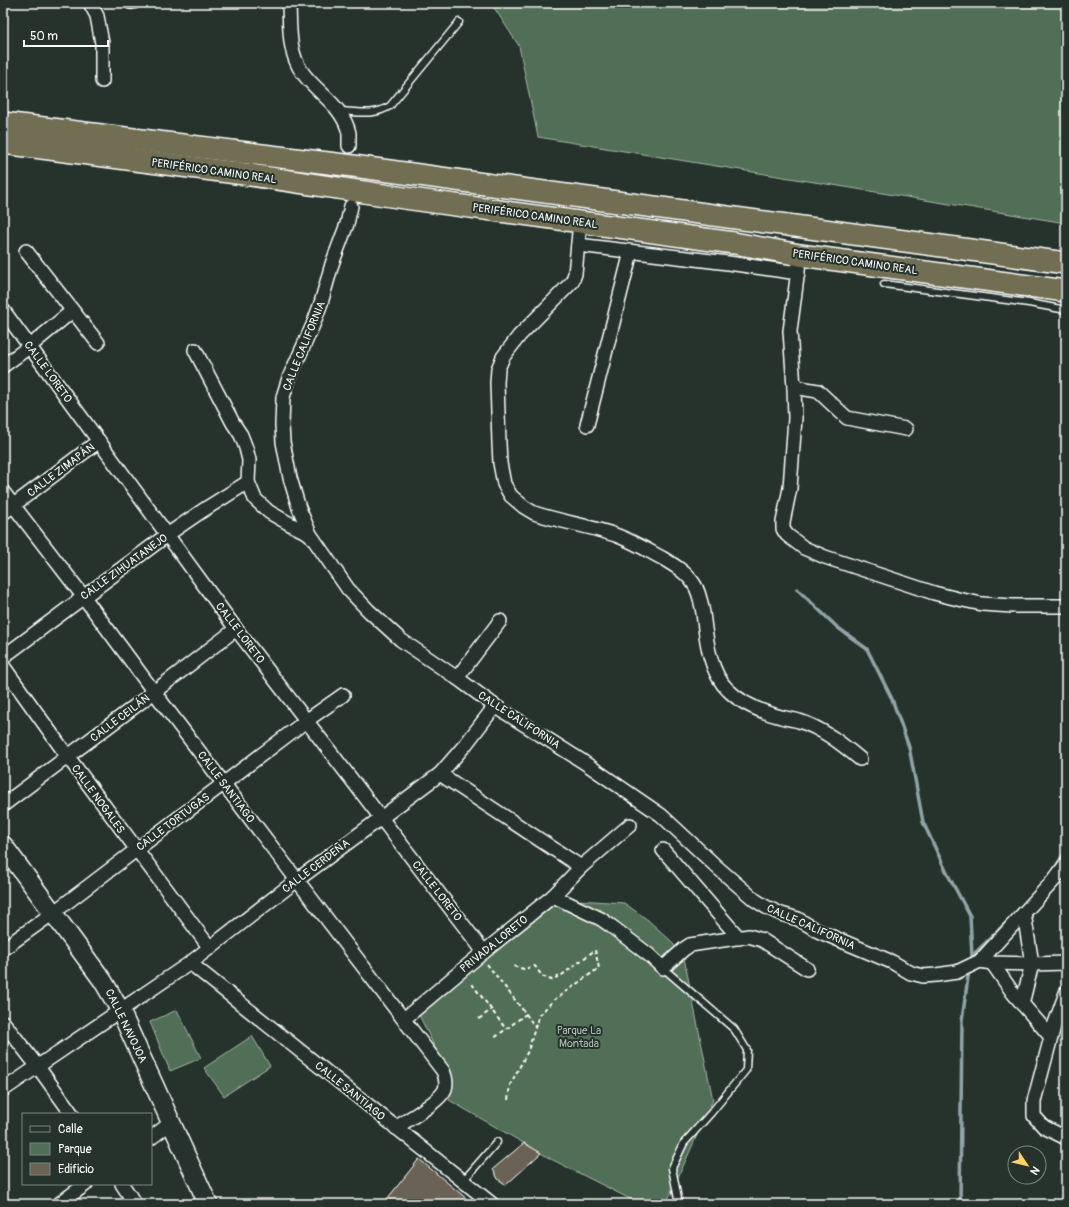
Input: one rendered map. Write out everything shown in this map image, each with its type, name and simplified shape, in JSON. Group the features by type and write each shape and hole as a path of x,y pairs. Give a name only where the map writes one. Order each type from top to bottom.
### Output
{"highway":[{"name":"PERIFÉRICO CAMINO REAL","path":"3,123 353,166 1066,263"},
{"name":"PERIFÉRICO CAMINO REAL","path":"3,143 244,174 734,244 799,264 1066,291"}],"main road":[{"name":"CALLE NAVOJOA","path":"3,845 103,981 120,1010 172,1122 203,1201"}],"street":[{"path":"90,3 97,16 102,43 102,81"},
{"path":"289,3 292,51 296,61 302,72 314,86 339,111 349,133 349,146"},
{"name":"CALLE CALIFORNIA","path":"351,206 347,224 332,264 321,303 313,325 289,378 283,397 282,410 283,436 290,478 299,508 310,534 348,589 369,611 401,640 495,706 582,761 661,815 718,868 755,900 766,907 780,914 798,919 818,931 892,962 911,973 923,976 936,976 957,972 986,962 1032,964 1066,963"},
{"path":"580,222 575,274 572,282 519,336 503,357 498,369 500,463 504,484 511,496 534,513 618,536 638,545 677,567 692,581 700,597 708,648 716,673 726,688 744,702 762,711 782,718 799,721 814,727 835,739 860,759"},
{"path":"728,263 734,244"},
{"path":"578,245 728,263 799,264 790,331 795,418 790,482 783,522 783,529 786,535 804,548 825,557 934,593 982,604 1012,606 1066,606"},
{"path":"26,251 98,343"},
{"path":"587,425 632,252"},
{"name":"CALLE LORETO","path":"3,310 236,629 482,953"},
{"path":"3,366 72,311"},
{"path":"195,350 233,423 241,435 249,460 248,482 255,499 269,512 310,534"},
{"path":"794,386 818,391 847,418 906,429"},
{"name":"CALLE ZIMAPÁN","path":"8,509 99,441"},
{"name":"CALLE ZIHUATANEJO","path":"3,657 167,535 248,482"},
{"name":"CALLE SANTIAGO","path":"3,492 8,509 84,596 154,692 296,880 443,1071 446,1082 444,1090 438,1099 396,1128"},
{"path":"457,678 500,621"},
{"name":"CALLE CEILÁN","path":"3,805 236,629"},
{"name":"CALLE NOGALES","path":"3,666 136,850 210,948"},
{"name":"CALLE TORTUGAS","path":"3,949 54,913 223,783 343,695"},
{"name":"CALLE CERDEÑA","path":"3,1090 190,963 296,880 440,774 466,744 495,706"},
{"path":"440,774 581,867"},
{"name":"PRIVADA LORETO","path":"404,1019 482,953 554,896 581,867 630,825"},
{"path":"663,850 739,938"},
{"path":"1051,1037 986,962 1024,913 1054,880 1066,864"},
{"path":"554,896 601,919 649,955 663,968 684,948 690,945 749,936 762,940 807,969"},
{"path":"1022,1004 1032,964 1024,913"},
{"name":"CALLE SANTIAGO","path":"190,963 492,1204"},
{"path":"1066,993 1051,1037 1034,1101 1034,1116 1044,1127 1066,1138"},
{"path":"3,1022 38,1066 71,1113"},
{"path":"152,1137 172,1122"},
{"path":"59,1204 85,1185"},
{"path":"123,1185 135,1204"}],"lane":[{"path":"125,3 131,6 140,3"},
{"path":"339,111 372,113 382,111 390,106 458,22"},
{"path":"884,284 1029,303 1066,310"},
{"path":"663,968 734,1029 747,1050 746,1070 684,1143 672,1168 679,1204"},
{"path":"463,1181 498,1142"}],"path":[{"path":"508,1100 510,1085 528,1051 539,1015 554,1000 599,968 595,950 562,975 551,980 542,976 535,966 524,969 513,966"},
{"path":"482,953 535,1027"},
{"path":"472,984 506,1029"},
{"path":"479,1019 492,1009"},
{"path":"493,1039 526,1014"}],"green space":[{"path":"491,3 1066,3 1066,223 538,137 519,46"},
{"name":"Parque La Montada","path":"562,899 624,903 648,920 670,940 684,958 713,1100 666,1204 640,1204 551,1159 449,1100 451,1080 419,1015 466,974"},
{"path":"177,1010 201,1058 170,1071 150,1022"},
{"path":"252,1036 270,1066 224,1096 204,1068"}],"building":[{"path":"524,1143 541,1153 506,1185 498,1179 493,1169"},
{"path":"419,1159 473,1204 383,1204"}],"waterway":[{"path":"797,589 837,627 867,649 892,699 909,747 923,822 947,873 970,916 972,956"},
{"path":"1044,881 1052,873 1066,850"},
{"path":"972,956 1012,917"},
{"path":"960,1204 962,1020 969,970"}]}
